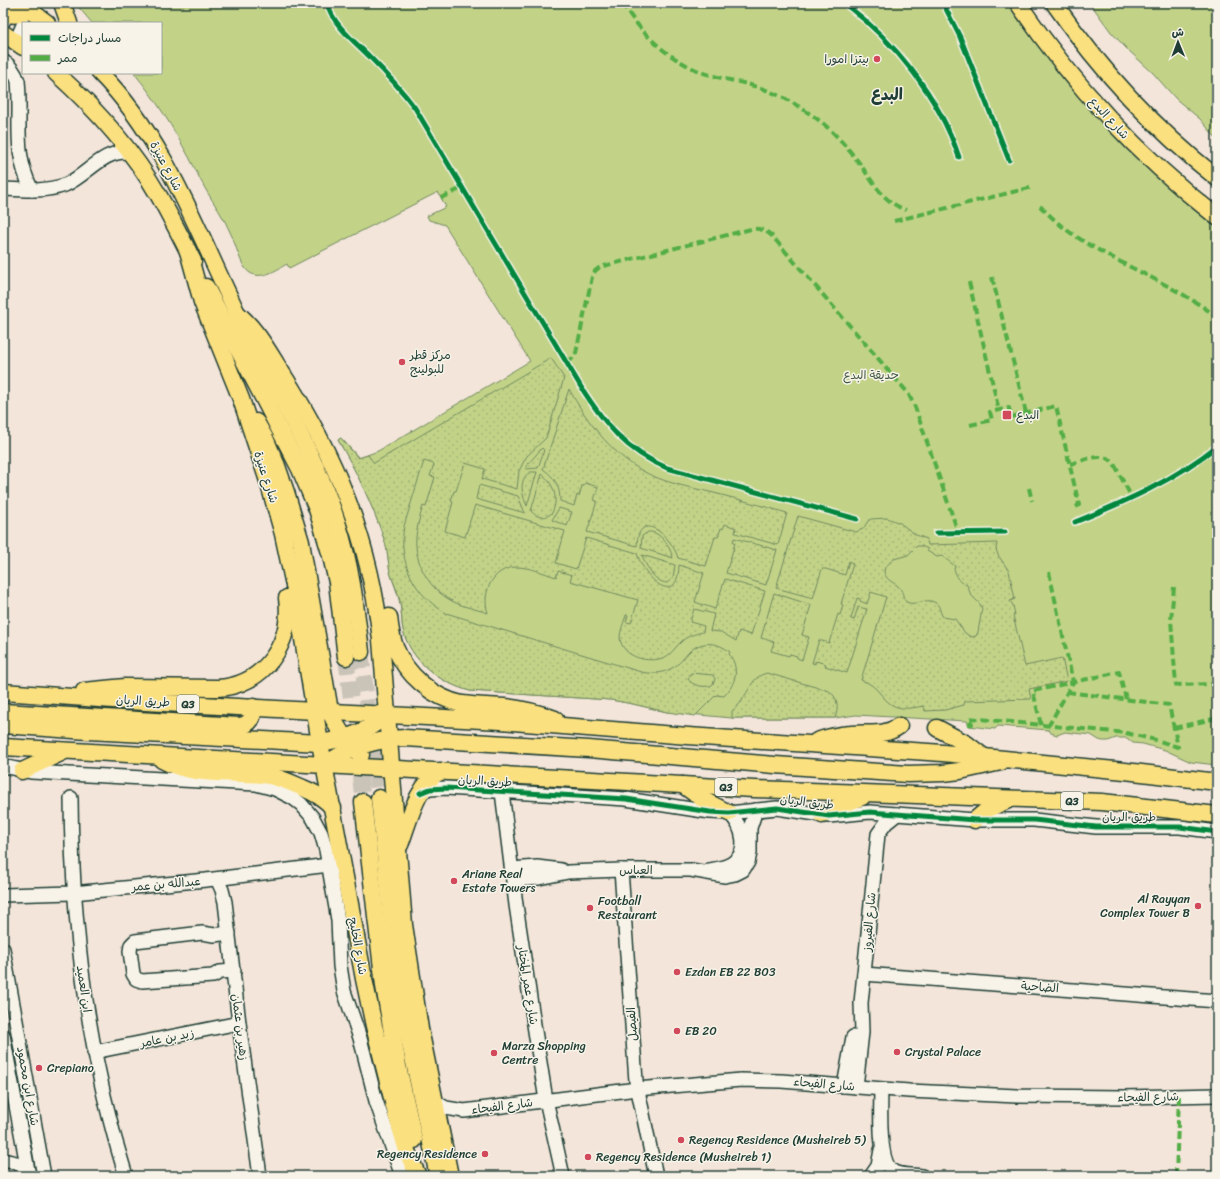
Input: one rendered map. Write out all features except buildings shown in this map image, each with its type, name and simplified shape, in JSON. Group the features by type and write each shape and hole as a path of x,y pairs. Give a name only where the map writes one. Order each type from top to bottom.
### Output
{"main road":[{"path":"62,3 70,22"},
{"name":"شارع البدع","path":"1018,3 1068,72 1109,119 1163,172 1217,216"},
{"path":"1054,3 1094,55 1130,97 1174,141 1217,178"},
{"path":"6,13 19,15 26,13 45,22"},
{"name":"شارع عنيزة","path":"57,74 89,104 104,121 129,152 159,196 297,462 317,509 331,556 354,655 356,608 349,567 337,522 321,478 250,341 195,222 153,140 132,110 101,74"},
{"name":"شارع عنيزة","path":"188,251 202,302 241,398 268,481 283,534 323,711"},
{"name":"شارع عنيزة","path":"237,313 249,324 259,337 289,385 330,458 350,505 362,538 379,616 387,715"},
{"path":"241,398 265,438 286,492 294,518 306,567 323,711 349,743 371,761 391,768"},
{"path":"62,696 109,687 226,688 240,684 254,677 265,667 277,651 286,628 288,611 282,561 283,534"},
{"path":"369,566 385,603 392,636 399,656 409,671 429,690 455,702 519,709 546,716 572,726"},
{"name":"طريق الريان","path":"3,692 572,726 808,745 1013,759 1217,782"},
{"path":"3,712 239,726 246,724 251,720 253,707"},
{"name":"شارع الخليج","path":"323,711 320,742 364,979 396,1114 408,1154 418,1176"},
{"path":"387,715 407,948 420,1029 450,1176"},
{"path":"325,765 349,743 387,715"},
{"path":"3,725 88,731 349,743 371,742 389,738 419,739 908,774 960,771 1013,759"},
{"path":"808,745 841,735 885,733 898,726"},
{"path":"937,728 967,744 984,757"},
{"name":"طريق الريان","path":"3,747 683,785 873,794 1056,800 1134,805 1217,815"},
{"path":"22,771 66,751"},
{"path":"155,756 172,765 190,771 261,775 276,778 318,794 333,808"},
{"path":"398,849 420,793 430,778 441,771"},
{"path":"683,785 705,801 729,813"},
{"path":"822,815 852,801 873,794"},
{"path":"379,798 398,977 405,1019 438,1176"},
{"path":"974,820 995,805 1011,799"},
{"name":"شارع الخليج","path":"363,802 385,994 398,1066 422,1176"},
{"path":"1134,805 1173,803 1217,805"}],"street":[{"path":"14,40 26,13"},
{"path":"3,61 8,64 18,80 19,148 25,175 32,190"},
{"path":"7,189 16,179 16,158 19,148"},
{"path":"7,189 44,190 63,186 78,178 104,157 118,152 129,152"},
{"path":"3,766 22,771"},
{"name":"شارع الخليج","path":"22,771 256,784 275,789 301,804 313,818 321,833 329,864 339,927 340,966 344,991 360,1038 376,1101 402,1176"},
{"name":"طريق الريان","path":"420,793 430,789 441,788 626,799 700,811 729,813 770,808 784,808 822,815 837,816 864,812 974,820 1034,820 1096,827 1180,827 1217,832"},
{"name":"شارع عمر المختار","path":"502,792 522,946 546,1100 563,1176"},
{"name":"ابن العميد","path":"71,798 74,892 82,974 94,1052 105,1106 126,1176"},
{"name":"العباس","path":"513,874 539,878 568,872 621,870 668,870 730,875 739,873 746,866 749,857 750,828 756,810"},
{"path":"864,812 878,834 886,823 896,814"},
{"name":"العباس","path":"704,872 730,864 737,859 742,851 742,833 737,822 729,813"},
{"name":"شارع الفيروز","path":"850,1086 854,1030 861,1010 878,834"},
{"name":"عبدالله بن عمر","path":"3,895 74,892 217,879 329,864"},
{"name":"الفيصل","path":"621,870 637,1089 656,1176"},
{"name":"زهير بن عثمان","path":"217,879 224,896 229,930 239,1023 260,1176"},
{"path":"229,930 214,935 202,933 135,941 131,948 133,974 136,979 142,981 213,976 221,981 234,976"},
{"name":"شارع ابن محمود","path":"3,949 44,1176"},
{"name":"الضاحية","path":"864,974 1217,1001"},
{"name":"زيد بن عامر","path":"94,1052 239,1023"},
{"name":"شارع ابن محمود","path":"3,1036 6,1071 28,1173"},
{"name":"شارع الفيحاء","path":"435,1102 446,1108 464,1111 637,1089 741,1080 781,1081 963,1094 1125,1097 1217,1096"},
{"path":"871,1176 879,1164 882,1146 881,1089"},
{"path":"3,1157 15,1150 22,1141"},
{"path":"882,1146 886,1164 891,1170 897,1173 922,1176"},
{"path":"3,1160 17,1163 28,1173"}],"green space":[{"name":"حديقة البدع","path":"75,3 1007,3 1054,66 1103,124 1157,177 1217,228 1217,765 1191,762 1165,750 1133,743 1127,738 1116,738 1103,741 1091,735 1065,732 1057,735 1051,733 1049,730 998,726 995,729 969,726 967,721 856,715 835,718 732,718 667,712 611,700 470,691 449,683 439,677 430,671 414,654 404,634 401,608 390,572 385,542 364,490 352,464 338,440 341,438 359,458 378,451 530,361 445,225 429,220 427,216 446,207 438,192 289,268 287,264 264,275 255,275 250,273 244,266 238,254 225,221 204,186 177,135 157,103 135,74 162,74 162,22 91,22"},
{"path":"1090,3 1217,3 1217,139 1200,119 1176,99 1153,73 1111,32"},
{"path":"551,358 564,378 546,438 527,456 524,461 519,471 517,489 482,479 485,469 465,463 456,491 454,491 451,501 453,502 445,531 465,537 475,505 565,531 556,563 576,569 586,538 637,553 646,572 660,585 667,587 673,585 677,578 679,565 704,573 695,602 715,609 725,579 765,591 751,635 739,631 736,641 721,632 710,631 714,614 694,609 690,622 704,626 703,632 686,638 665,657 652,660 638,658 631,655 626,650 622,645 620,638 621,629 626,615 628,615 626,622 631,623 638,600 570,581 572,575 558,571 556,577 536,570 521,567 508,568 501,572 495,576 488,589 486,605 488,613 452,601 436,590 430,582 420,566 416,547 418,525 423,506 426,507 435,477 430,476 434,464 424,461 404,526 404,552 406,565 411,576 425,597 446,613 641,672 657,673 668,670 682,660 695,647 705,644 715,644 730,652 729,654 735,665 734,681 728,691 724,696 716,695 695,716 667,712 611,700 470,691 449,683 439,677 430,671 414,654 404,634 400,601 390,572 385,542 364,490 352,464 338,440 341,438 358,458 368,455 374,463","holes":["691,673 713,675 715,679 713,684 710,686 698,686 688,679"]},
{"path":"569,389 591,424 609,445 630,463 641,470 676,484 787,513 778,545 735,533 736,528 725,524 723,529 721,528 718,537 715,537 706,566 678,558 675,550 663,534 656,529 649,527 643,528 639,534 637,546 587,532 597,501 594,500 598,487 585,483 584,486 582,486 579,496 577,495 574,506 560,501 558,487 554,479 543,469"},
{"path":"542,448 544,450 538,468 526,469 528,464"},
{"path":"530,472 537,472 527,506 522,483 526,475"},
{"path":"542,474 550,482 554,492 555,502 552,513 541,517 531,511"},
{"path":"479,485 518,496 525,513 476,499"},
{"path":"559,508 572,512 567,526 552,520"},
{"path":"798,516 856,532 863,529 871,519 887,518 900,523 916,535 927,539 928,545 997,543 996,549 998,555 1009,571 1015,599 1010,601 1013,605 1015,615 1013,615 1025,666 1062,658 1067,681 1029,689 1031,699 965,701 964,705 945,710 925,711 924,706 902,708 895,706 890,704 868,683 861,680 886,597 871,592 867,604 857,598 851,619 854,620 858,607 867,609 847,673 825,666 826,664 816,661 815,664 812,663 819,640 829,643 838,614 840,615 843,605 841,604 853,564 849,561 845,575 822,569 813,598 776,588","holes":["917,546 928,549 927,551 937,557 942,556 955,566 954,569 959,579 967,585 971,595 980,604 982,609 976,636 971,637 965,633 955,619 943,617 938,605 934,602 907,602 904,599 899,587 885,576 885,567 894,559 908,555"]},
{"path":"648,532 657,534 664,540 670,549 673,558 641,548 642,536"},
{"path":"734,538 777,550 766,585 726,573 735,543 733,542"},
{"path":"642,555 675,565 673,578 667,583 658,580 651,573"},
{"path":"774,593 811,605 802,635 809,637 802,660 797,658 797,656 790,654 789,656 771,651 774,642 761,638"},
{"path":"767,673 829,691 834,696 837,703 835,718 732,718 732,711 742,701 755,679 762,674"}],"tunnel":[{"path":"361,652 379,798"},
{"path":"346,657 363,802"}],"marked path":[{"path":"622,3 647,36 679,61 704,73 772,92 807,112 832,132 844,144 885,197 906,210"},
{"path":"894,221 1033,187"},
{"path":"441,198 462,188"},
{"path":"1040,206 1059,224 1080,239 1184,295 1217,317"},
{"path":"568,364 576,353 592,277 595,271 600,267 751,229 760,229 765,231 772,236 908,393 915,407 958,532"},
{"path":"992,277 1026,413"},
{"path":"969,282 999,411"},
{"path":"970,425 992,420 990,412 1009,408 1011,417 1056,406 1079,505 1076,507"},
{"path":"1070,464 1098,457 1109,459 1113,462 1132,498"},
{"path":"1029,488 1032,501"},
{"path":"1049,572 1073,682 1049,725"},
{"path":"1174,587 1171,620 1176,685 1217,684"},
{"path":"1041,725 1033,691 1119,672 1126,699"},
{"path":"968,724 972,724 969,718 1126,733 1178,747 1169,705 1068,692"},
{"path":"1174,728 1217,718"},
{"path":"1176,1176 1179,1096"}],"cycle path":[{"path":"327,3 339,25 387,75 415,108 581,387 598,412 617,435 652,461 667,468 857,519"},
{"path":"844,3 881,35 913,71 939,112 959,157"},
{"path":"943,3 960,37 1009,160"},
{"path":"1075,522 1131,498 1167,480 1217,446"},
{"path":"936,533 1005,532"},
{"path":"420,793 430,789 446,788 626,799 710,812 729,813 777,808 829,816 870,812 975,820 1034,820 1096,827 1180,827 1217,832"}],"place":[{"name":"بيتزا امورا","path":"877,59"},
{"name":"مركز قطر للبولينج","path":"402,362"},
{"name":"البدع","path":"1007,415"},
{"name":"Ariane Real Estate Towers","path":"454,881"},
{"name":"Al Rayyan Complex Tower B","path":"1198,906"},
{"name":"Football Restaurant","path":"590,908"},
{"name":"Ezdan EB 22 B03","path":"677,972"},
{"name":"EB 20","path":"677,1031"},
{"name":"Crystal Palace","path":"897,1052"},
{"name":"Marza Shopping Centre","path":"494,1053"},
{"name":"Crepiano","path":"39,1068"},
{"name":"Regency Residence (Musheireb 5)","path":"681,1140"},
{"name":"Regency Residence","path":"485,1154"},
{"name":"Regency Residence (Musheireb 1)","path":"588,1157"}],"district":[{"name":"البدع","path":"887,94"}]}
